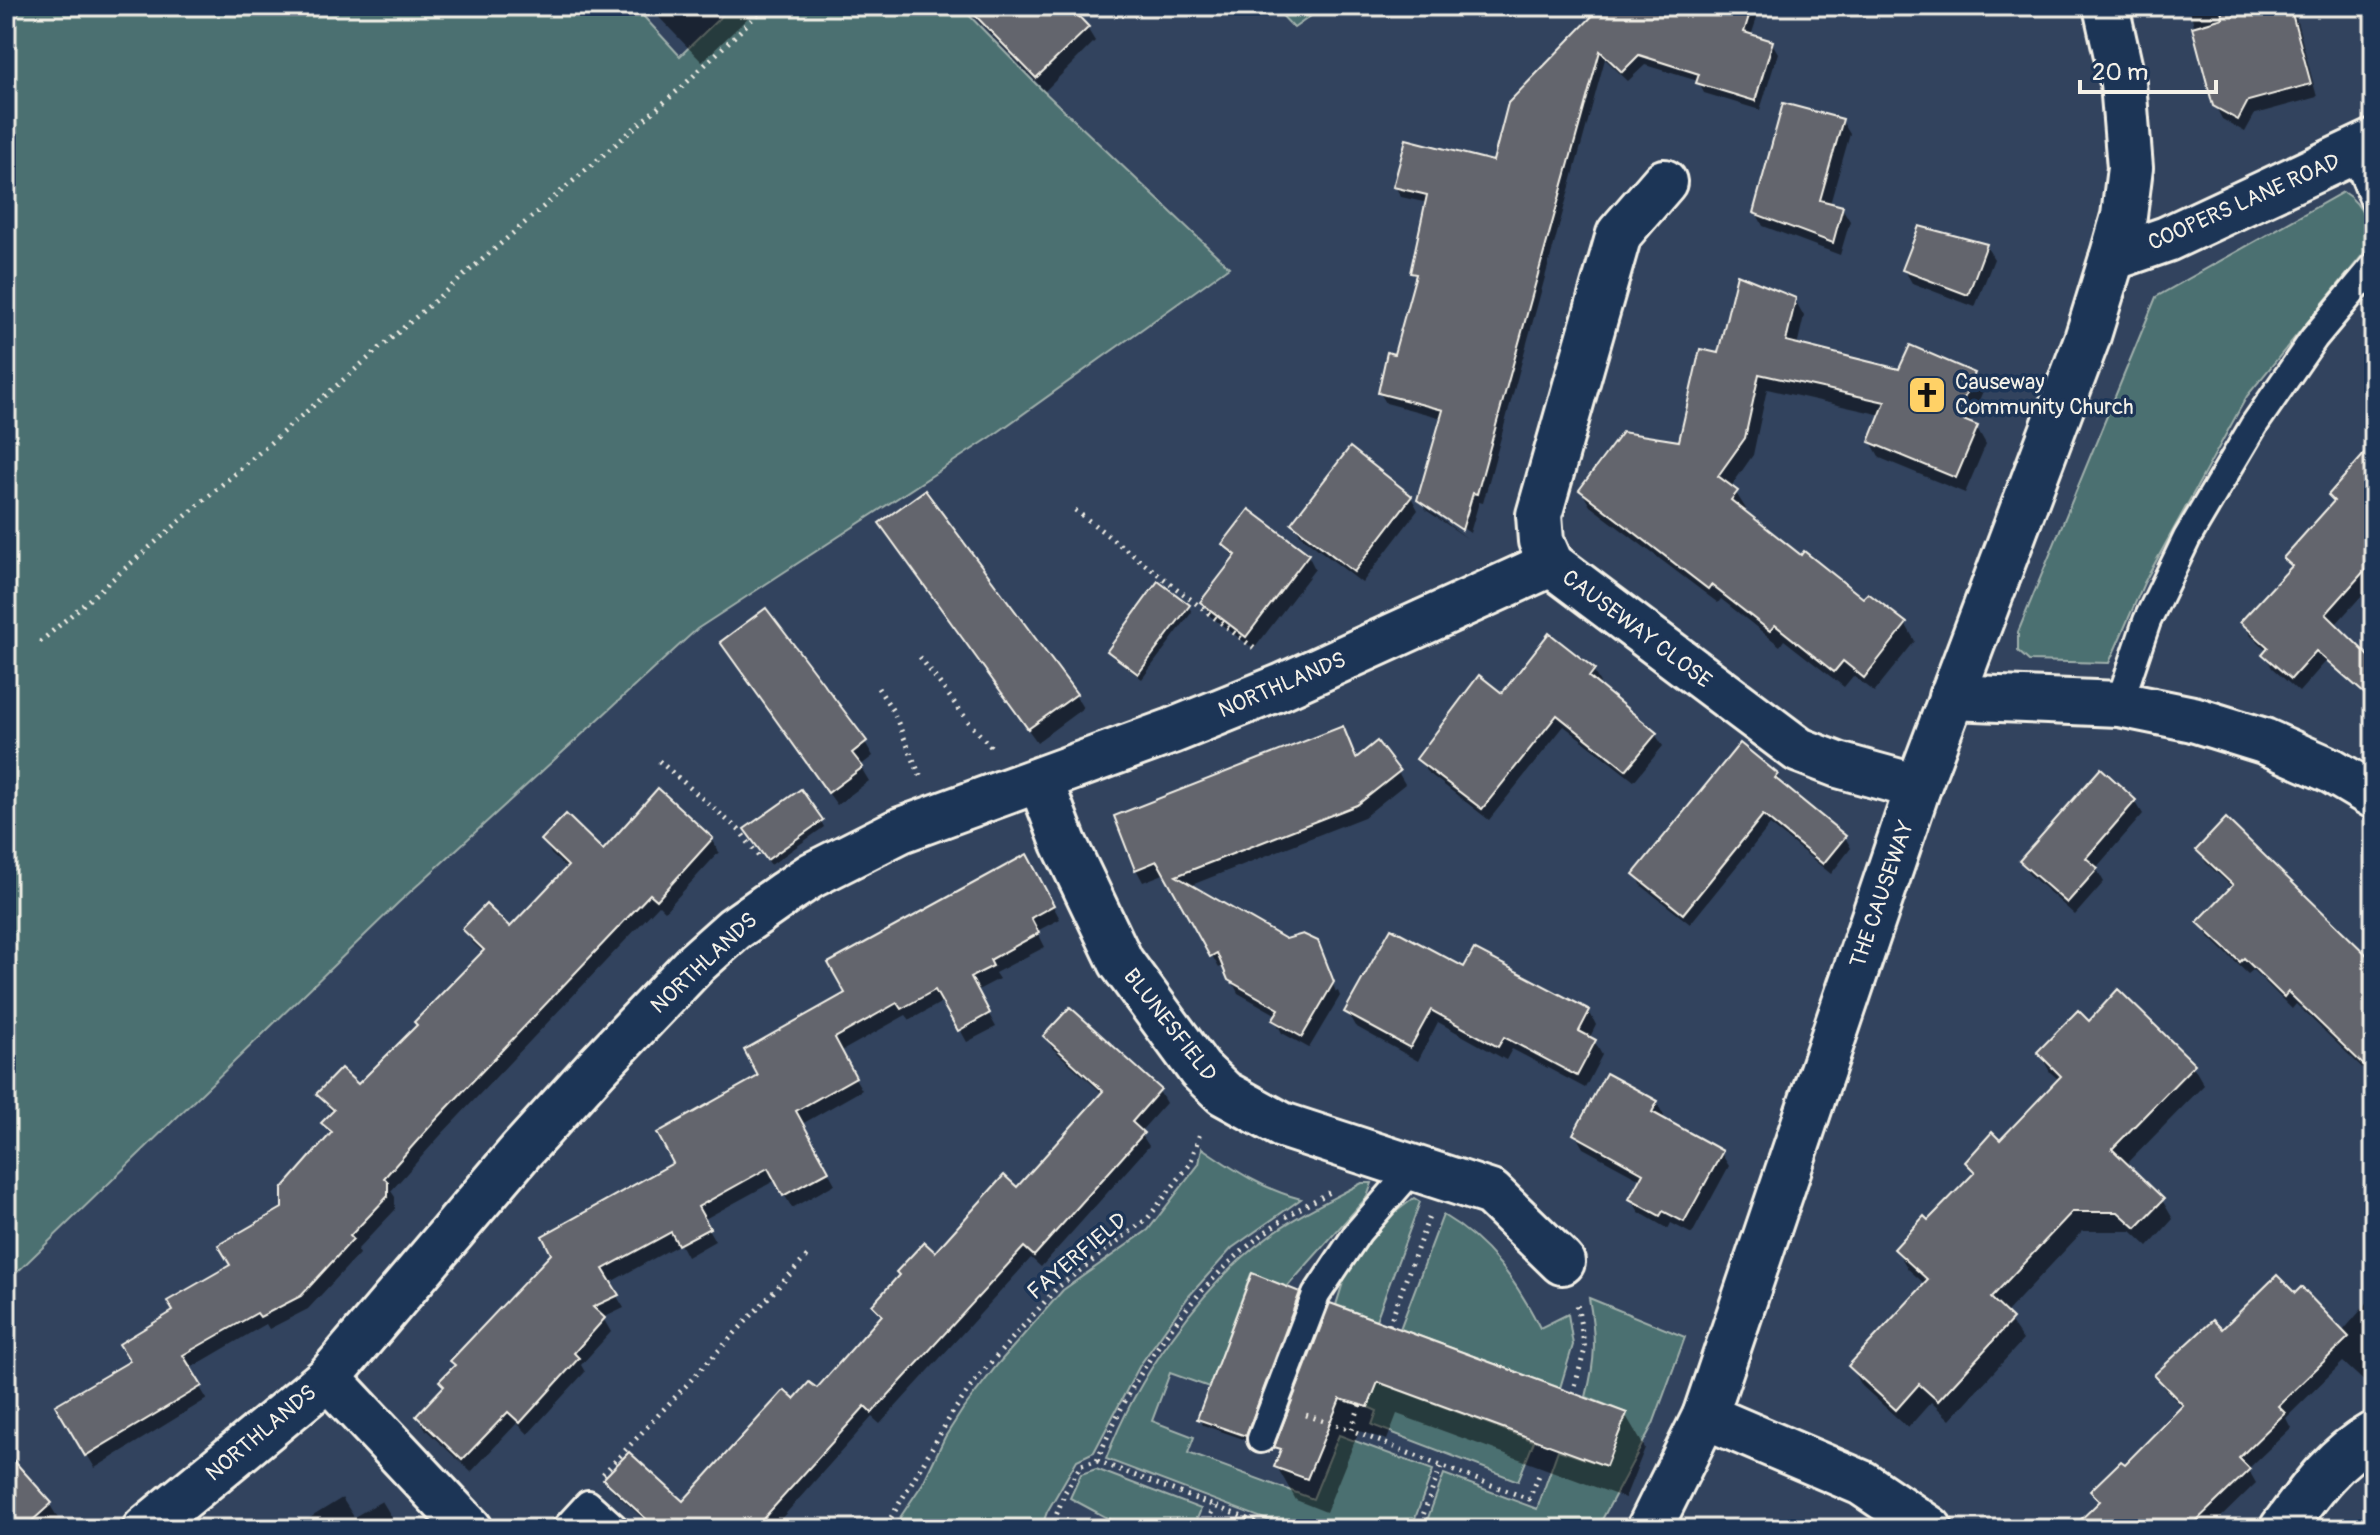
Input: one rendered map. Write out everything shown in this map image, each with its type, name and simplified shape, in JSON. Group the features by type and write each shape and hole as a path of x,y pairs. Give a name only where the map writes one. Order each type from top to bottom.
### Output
{"street":[{"name":"THE CAUSEWAY","path":"1649,1529 1705,1416 1918,787 2087,339 2112,258 2124,216 2130,168 2123,83 2106,6"},
{"name":"COOPERS LANE ROAD","path":"2112,258 2167,239 2364,147"},
{"name":"CAUSEWAY CLOSE","path":"1664,182 1619,234 1539,515 1541,541 1551,564 1799,750 1838,765 1918,787"},
{"name":"NORTHLANDS","path":"145,1529 328,1378 521,1151 597,1067 697,962 734,929 785,893 812,875 936,815 1030,784 1281,687 1551,564"},
{"path":"1951,697 2119,704 2193,719 2264,741 2332,771 2374,796"},
{"name":"BLUNESFIELD","path":"1030,784 1064,843 1121,962 1200,1070 1224,1093 1282,1125 1491,1193 1562,1262"},
{"path":"328,1378 470,1529"},
{"path":"1705,1416 1862,1483 1930,1529"},
{"path":"2282,1529 2318,1480 2338,1459 2374,1434"}],"lane":[{"path":"2364,147 2374,200"},
{"path":"2119,704 2147,621 2187,538 2254,425 2314,338 2374,266"},
{"path":"1261,1439 1316,1295 1358,1232 1415,1170"},
{"path":"565,1529 588,1504 616,1529"}],"path":[{"path":"40,642 683,86 766,6"},
{"path":"1075,510 1265,656 1281,687"},
{"path":"920,657 971,725 1030,784"},
{"path":"878,688 893,711 936,815"},
{"path":"659,761 740,831 785,893"},
{"name":"FAYERFIELD","path":"881,1529 889,1521 953,1412 978,1377 1057,1288 1148,1218 1190,1164 1197,1137 1224,1093"},
{"path":"1097,1461 1117,1412 1148,1361 1197,1294 1234,1257 1288,1215 1415,1170 1389,1325"},
{"path":"588,1504 600,1477 810,1253"},
{"path":"1562,1262 1577,1306 1585,1349 1573,1393"},
{"path":"1360,1405 1351,1430 1441,1466 1529,1499 1540,1473"},
{"path":"1051,1529 1065,1492 1081,1465 1097,1461 1274,1529"},
{"path":"1418,1529 1441,1466"},
{"path":"1205,1529 1214,1506"},
{"path":"889,1521 898,1529"}],"green space":[{"path":"6,6 634,6 680,56 732,6 960,6 1036,84 1229,267 991,437 697,629 398,903 6,1283"},
{"path":"1273,6 1325,6 1294,28"},
{"path":"2343,192 2357,204 2364,218 2367,235 2365,252 2247,396 2144,583 2109,663 2029,661 2018,651 2018,632 2156,297"},
{"path":"1202,1148 1261,1184 1301,1199 1232,1248 1189,1296 1140,1365 1094,1452 1077,1460 1047,1512 1041,1529 905,1529 897,1522 923,1483 945,1437 998,1364 1063,1290 1148,1230 1199,1164"},
{"path":"1362,1183 1372,1183 1367,1197 1287,1287 1251,1274 1209,1387 1170,1373 1152,1421 1194,1437 1188,1453 1313,1499 1339,1435 1433,1470 1411,1529 1291,1529 1106,1459 1134,1398 1152,1368 1193,1310 1217,1283 1277,1230"},
{"path":"1414,1198 1420,1202 1376,1320 1336,1305 1346,1273 1372,1230"},
{"path":"1443,1215 1488,1250 1522,1295 1540,1328 1568,1314 1573,1345 1560,1388 1400,1329"},
{"path":"1589,1298 1685,1337 1653,1424 1597,1529 1424,1529 1444,1474 1537,1509 1558,1450 1606,1466 1627,1413 1586,1397 1594,1348"},
{"path":"1378,1382 1534,1441 1518,1481 1372,1425 1377,1411 1368,1407"},
{"path":"1096,1469 1201,1509 1193,1529 1135,1529 1070,1498 1081,1474"}],"building":[{"path":"966,6 1069,6 1089,27 1036,78"},
{"path":"1602,6 1752,6 1744,32 1773,41 1755,101 1696,83 1699,74 1639,55 1622,72 1600,51 1477,494 1473,493 1462,530 1417,500 1443,410 1378,393 1387,352 1394,354 1416,274 1410,273 1427,195 1393,187 1406,139 1493,161 1508,103"},
{"path":"2220,6 2290,6 2311,84 2248,101 2238,120 2213,106 2192,27 2223,18"},
{"path":"1783,103 1843,119 1820,200 1843,206 1833,243 1753,213"},
{"path":"1919,226 1987,244 1968,295 1902,270"},
{"path":"1737,274 1796,298 1786,341 1899,369 1910,345 1975,373 1956,417 1978,426 1956,478 1869,442 1885,402 1759,374 1745,438 1718,476 1738,491 1731,500 1801,555 1804,551 1863,598 1868,593 1907,623 1864,678 1843,661 1834,672 1775,625 1770,631 1711,585 1708,589 1579,490 1622,432 1679,441 1700,349 1718,353"},
{"path":"2374,443 2374,560 2326,614 2374,661 2374,702 2316,651 2291,679 2262,654 2268,647 2240,622 2292,566 2283,558 2334,501 2328,495"},
{"path":"1350,447 1412,496 1354,572 1291,523"},
{"path":"925,490 1077,694 1028,729 879,523"},
{"path":"1249,509 1309,554 1246,637 1200,602 1236,555 1222,544"},
{"path":"1158,581 1190,605 1138,674 1107,651"},
{"path":"766,608 867,741 852,753 863,767 828,793 720,642"},
{"path":"1549,633 1595,669 1589,677 1657,733 1626,770 1557,715 1482,809 1416,759 1479,675 1502,693"},
{"path":"1343,726 1356,758 1377,741 1400,771 1357,805 1176,876 1286,939 1303,934 1318,941 1334,982 1302,1037 1272,1020 1279,1009 1228,980 1217,953 1210,957 1157,861 1135,870 1114,816"},
{"path":"1740,743 1778,774 1775,778 1846,836 1823,864 1763,815 1683,914 1633,874"},
{"path":"2101,768 2136,800 2086,858 2098,868 2067,903 2019,861"},
{"path":"658,788 713,838 657,900 650,894 433,1123 384,1178 388,1182 388,1196 350,1236 353,1239 301,1296 260,1317 257,1313 183,1355 202,1386 85,1456 55,1405 130,1361 119,1344 173,1311 167,1301 230,1265 218,1245 282,1208 282,1189 332,1132 321,1123 334,1110 316,1094 341,1068 358,1084 417,1025 414,1022 484,950 462,929 486,904 510,927 568,866 541,840 566,814 603,850"},
{"path":"801,789 823,820 767,860 744,829"},
{"path":"2226,818 2374,962 2374,1075 2288,992 2284,997 2244,958 2240,962 2197,922 2233,885 2196,850"},
{"path":"1027,854 1054,905 1031,918 1039,933 990,960 993,966 971,977 990,1013 958,1031 935,990 901,1009 897,1003 835,1038 856,1077 796,1111 829,1171 783,1196 768,1168 698,1207 710,1228 678,1245 671,1232 603,1269 619,1295 593,1307 605,1318 574,1353 579,1358 520,1423 508,1412 462,1460 416,1416 444,1386 439,1381 455,1365 450,1361 551,1254 542,1236 673,1163 657,1133 758,1076 744,1050 845,993 828,963"},
{"path":"1391,928 1464,967 1474,949 1590,1010 1579,1031 1596,1040 1577,1076 1504,1037 1498,1047 1431,1010 1410,1048 1344,1012"},
{"path":"2118,989 2195,1064 2112,1149 2164,1199 2136,1228 2118,1212 2072,1212 1991,1298 2013,1319 1938,1401 1919,1384 1896,1410 1848,1366 1928,1280 1894,1249 1924,1216 1928,1220 1975,1172 1965,1162 1992,1132 2000,1140 2061,1076 2037,1052 2078,1010 2089,1021"},
{"path":"1070,1007 1161,1089 1132,1122 1144,1133 1034,1256 1024,1247 872,1413 865,1406 754,1529 657,1529 603,1479 629,1452 683,1501 784,1390 794,1399 809,1382 817,1388 882,1315 872,1305 899,1275 896,1272 924,1242 935,1252 1004,1175 1017,1187 1103,1091 1043,1036"},
{"path":"1606,1073 1658,1101 1652,1112 1723,1151 1684,1222 1663,1211 1660,1216 1629,1199 1643,1173 1573,1134"},
{"path":"1252,1273 1300,1292 1246,1436 1197,1419"},
{"path":"2277,1275 2295,1293 2301,1287 2349,1337 2278,1406 2285,1413 2239,1458 2250,1469 2188,1529 2071,1529 2100,1501 2090,1491 2121,1461 2125,1464 2183,1405 2154,1375 2213,1320 2222,1329"},
{"path":"1330,1303 1627,1413 1606,1466 1378,1382 1368,1407 1340,1399 1307,1479 1274,1467 1281,1449 1274,1447"},
{"path":"6,1452 52,1503 23,1529 6,1529"}],"place":[{"name":"Causeway Community Church","path":"1927,395"}]}
